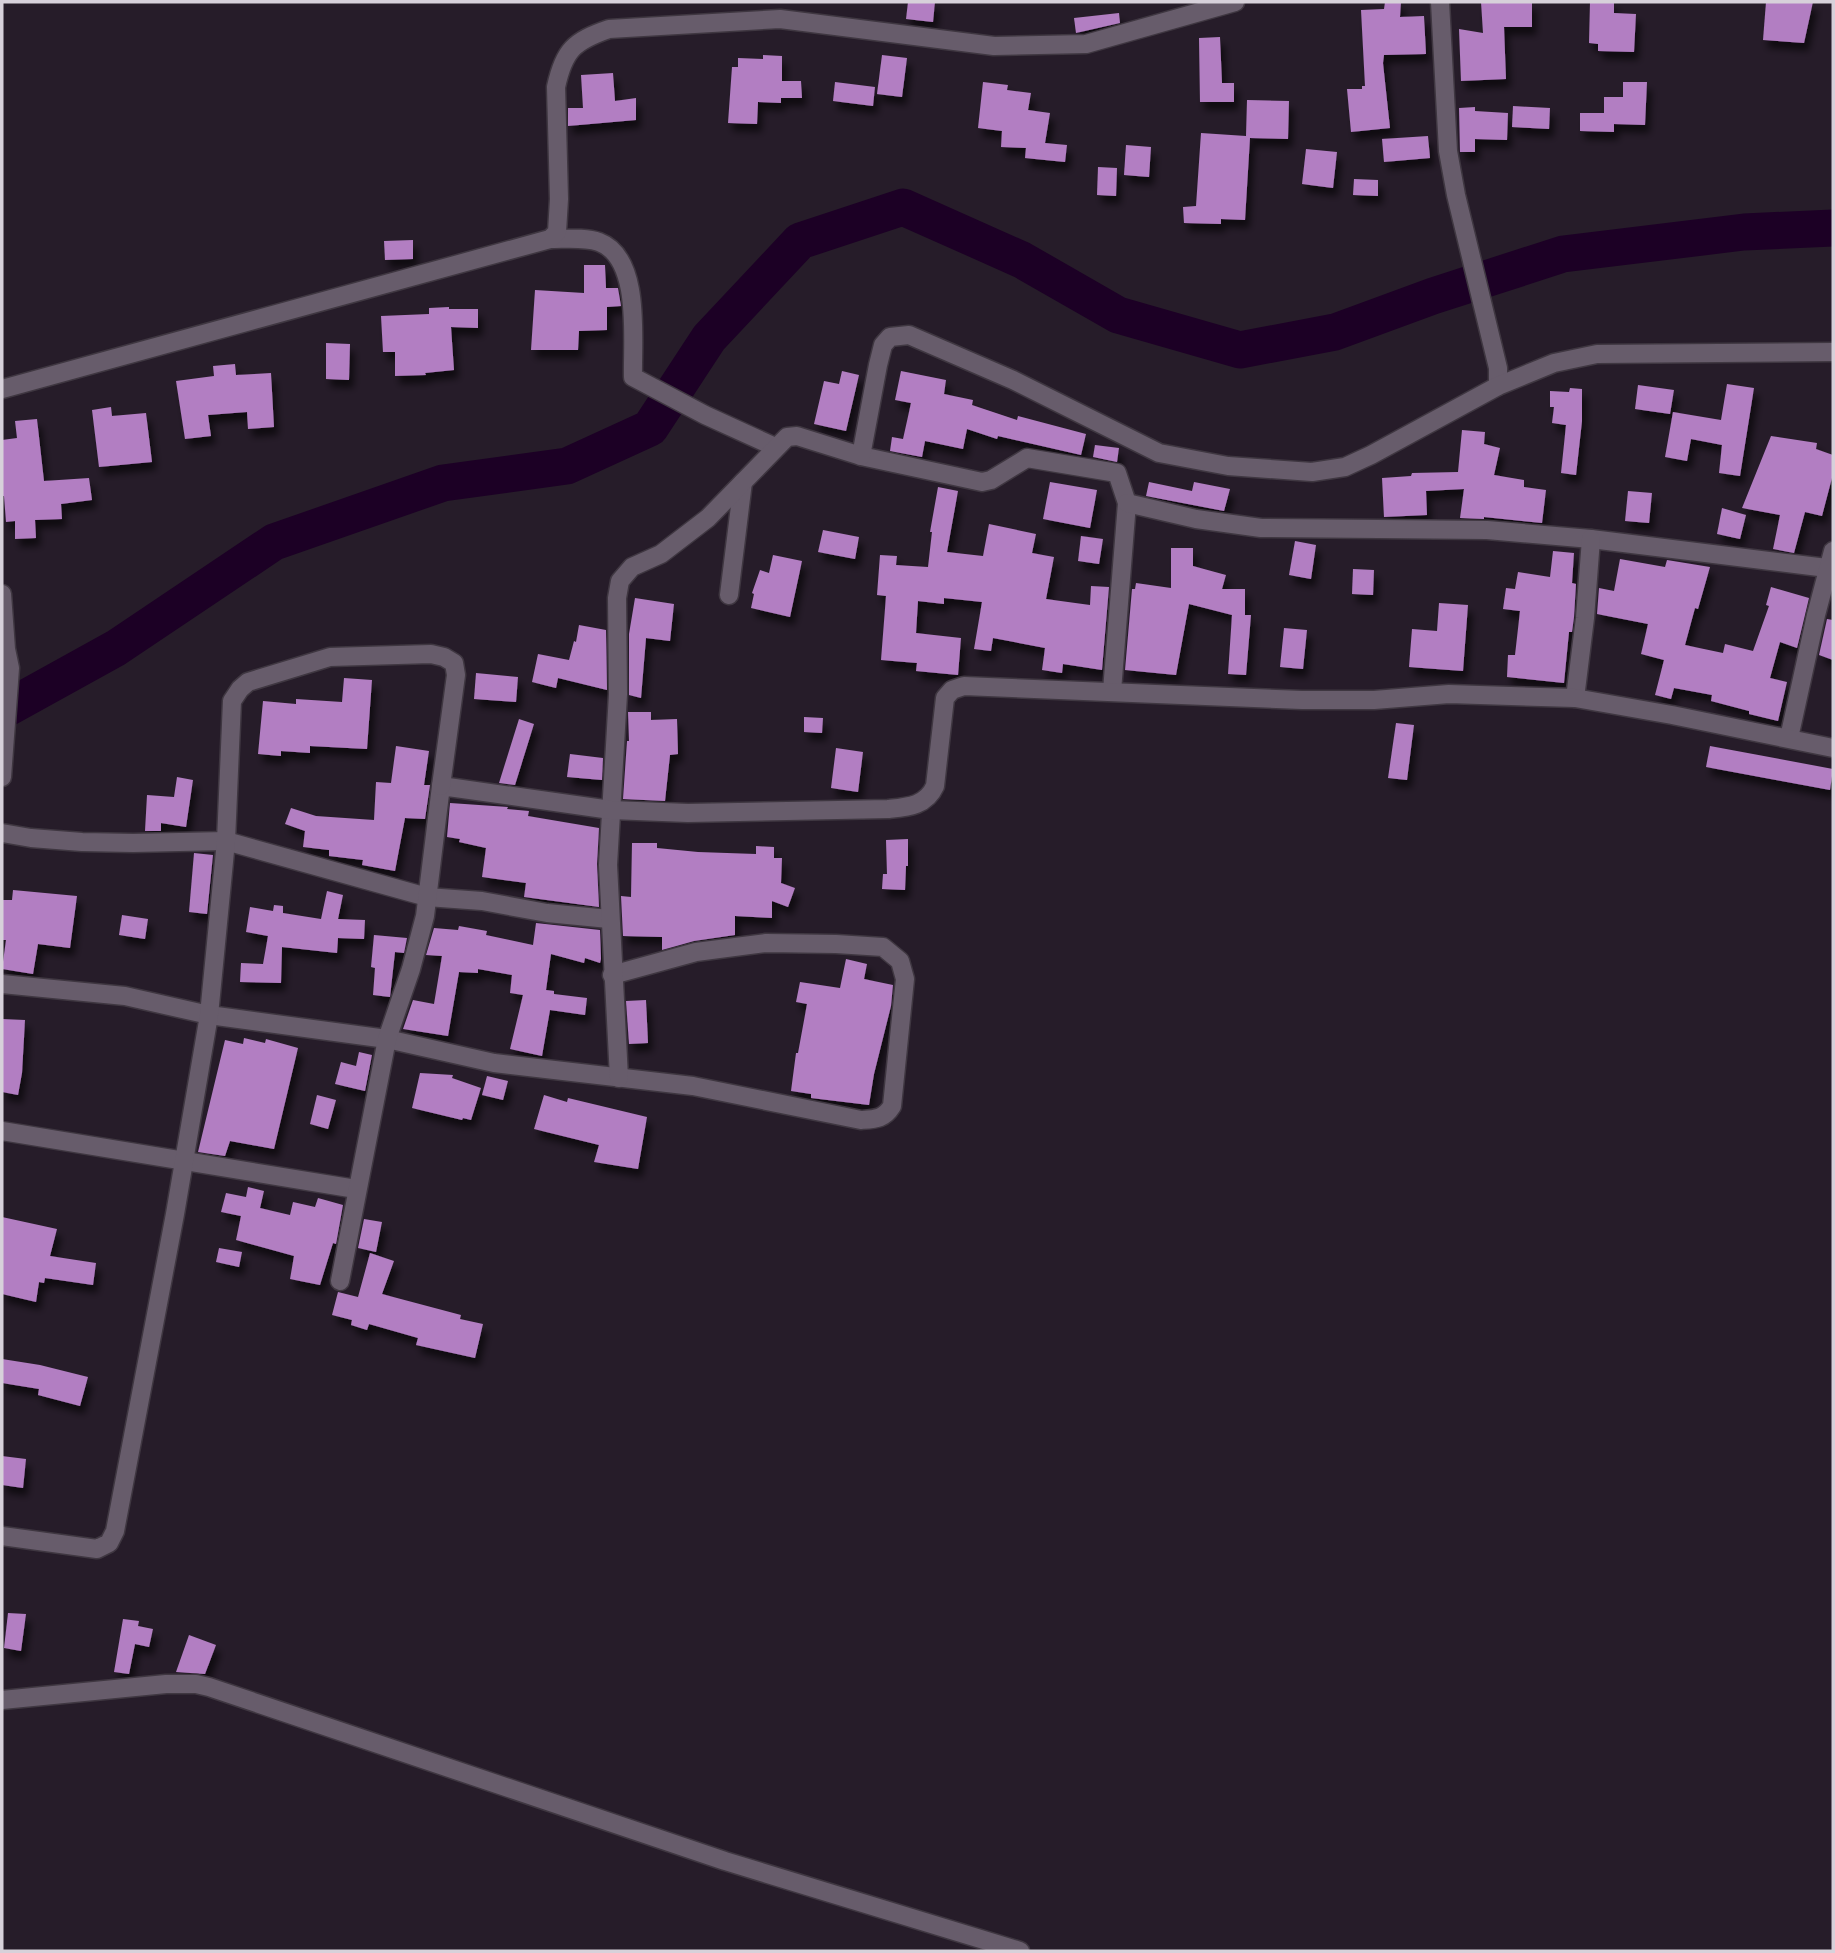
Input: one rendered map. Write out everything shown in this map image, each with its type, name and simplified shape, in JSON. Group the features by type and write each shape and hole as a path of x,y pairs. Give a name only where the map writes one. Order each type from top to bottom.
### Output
{"street":[{"path":"551,239 557,232 559,199 556,87 560,69 568,50 589,36 609,29 780,19 994,46 1086,44 1235,2"},
{"path":"1440,2 1447,138 1456,195 1498,377"},
{"path":"2,389 551,239 576,239 600,242 624,265 630,290 633,377 705,415 775,447"},
{"path":"861,456 883,345 890,337 897,335 909,335 1013,380 1159,453 1228,466 1312,472 1345,467 1371,456 1498,377 1554,363 1597,354 1833,352"},
{"path":"619,1077 608,864 618,694 617,598 620,581 632,567 661,554 708,518 787,437 797,436 861,456 982,482 991,480 1027,458 1116,473 1127,503 1112,691"},
{"path":"729,595 743,482"},
{"path":"1127,503 1196,519 1261,528 1487,530 1832,557 1789,738"},
{"path":"1575,698 1591,539"},
{"path":"2,594 4,649 10,668 2,777"},
{"path":"2,1536 97,1549 108,1542 116,1531 209,1015 226,841 232,701 248,682 330,657 431,654 454,663 456,675 425,916 411,969 387,1039 340,1281"},
{"path":"442,786 611,810 688,813 888,809 914,806 931,795 935,786 945,698 953,690 964,686 1302,700 1374,700 1448,694 1575,698 1833,748"},
{"path":"2,833 82,842 226,841 427,897 482,901 547,914 609,919"},
{"path":"2,984 125,996 209,1015 387,1039 494,1063 705,1088 861,1121 886,1115 892,1106 905,979 901,961 883,947 766,943 696,952 612,975"},
{"path":"2,1131 356,1189"},
{"path":"2,1700 166,1684 209,1687 725,1861 1020,1951"}],"building":[{"path":"908,2 935,2 933,22 906,19"},
{"path":"1385,2 1401,2 1400,17 1424,16 1426,54 1384,55 1390,128 1351,132 1347,89 1362,89 1362,86 1365,86 1361,10 1384,9"},
{"path":"1481,2 1532,2 1532,27 1504,27 1506,79 1461,81 1459,29 1483,33"},
{"path":"1590,2 1614,2 1614,13 1636,14 1634,52 1598,51 1598,44 1589,43"},
{"path":"1766,2 1813,2 1804,43 1763,40"},
{"path":"1119,13 1120,23 1076,33 1074,18"},
{"path":"1220,37 1222,83 1234,83 1234,102 1200,102 1199,38"},
{"path":"763,55 782,56 782,81 801,81 802,98 781,98 781,103 758,102 757,124 728,123 732,67 738,67 738,58 763,59"},
{"path":"882,55 907,58 902,97 877,94"},
{"path":"613,73 615,101 636,98 636,120 568,126 568,108 583,108 581,75"},
{"path":"835,82 875,87 873,106 833,101"},
{"path":"983,82 1008,85 1007,90 1031,93 1028,110 1050,113 1045,143 1067,145 1065,162 1025,158 1026,148 1001,147 1002,131 978,128"},
{"path":"1623,82 1647,82 1645,125 1614,124 1614,132 1580,131 1580,113 1604,113 1604,97 1623,97"},
{"path":"1247,100 1289,101 1288,139 1250,138 1245,220 1221,219 1221,224 1184,223 1183,207 1196,206 1201,133 1246,136"},
{"path":"1513,106 1550,108 1549,129 1512,127"},
{"path":"1475,107 1475,111 1508,113 1507,140 1475,139 1475,152 1460,152 1459,108"},
{"path":"1428,136 1430,158 1384,162 1382,139"},
{"path":"1126,145 1151,147 1149,177 1124,175"},
{"path":"1306,149 1337,152 1333,188 1302,184"},
{"path":"1098,167 1117,168 1116,196 1097,195"},
{"path":"1354,179 1378,180 1378,196 1353,195"},
{"path":"413,240 413,259 385,260 384,241"},
{"path":"584,265 605,265 606,288 618,288 621,306 607,307 607,330 579,331 578,350 531,350 535,290 584,293"},
{"path":"429,308 478,309 478,328 451,327 454,370 425,373 426,375 395,376 395,352 383,352 381,316 429,314"},
{"path":"326,343 350,344 349,380 326,379"},
{"path":"235,364 236,375 271,373 274,427 248,429 247,412 208,415 211,436 185,439 176,381 214,376 213,366"},
{"path":"842,371 859,375 846,431 814,424 824,381 839,384"},
{"path":"901,371 946,380 944,394 973,400 972,405 1017,420 1018,416 1086,434 1081,455 998,436 997,439 967,429 963,449 925,441 922,457 890,451 892,437 903,439 911,403 895,400"},
{"path":"1727,384 1754,388 1740,476 1719,473 1722,445 1691,439 1687,461 1665,457 1673,412 1721,420"},
{"path":"1638,385 1674,390 1670,414 1635,409"},
{"path":"1570,388 1582,389 1582,421 1576,475 1561,473 1566,425 1552,423 1554,407 1550,407 1550,391 1569,392"},
{"path":"111,407 112,416 146,413 152,462 99,467 92,410"},
{"path":"37,419 44,481 89,478 92,500 61,504 62,519 35,520 36,538 15,539 15,521 6,522 2,496 2,440 17,438 15,421"},
{"path":"1462,430 1485,432 1484,444 1500,448 1494,475 1524,480 1524,487 1546,490 1542,523 1484,517 1460,518 1464,489 1426,491 1427,515 1384,517 1382,478 1411,476 1412,473 1458,472"},
{"path":"1771,436 1817,443 1816,449 1833,455 1833,474 1822,516 1805,512 1794,553 1773,549 1780,515 1742,508"},
{"path":"1095,445 1119,448 1117,462 1093,457"},
{"path":"1050,482 1097,490 1090,528 1043,519"},
{"path":"1149,482 1192,491 1194,482 1230,489 1224,511 1146,496"},
{"path":"938,487 958,491 947,552 983,556 989,524 1036,534 1032,553 1054,557 1046,599 1090,605 1091,586 1109,587 1102,670 1063,664 1062,673 1042,670 1045,648 993,638 991,651 974,649 982,602 944,598 944,604 918,601 916,633 961,638 958,675 916,671 917,663 881,660 886,596 877,595 880,555 897,556 896,565 928,567 930,532"},
{"path":"1628,491 1652,493 1649,523 1625,521"},
{"path":"1722,508 1746,515 1740,539 1717,534"},
{"path":"823,530 859,537 855,559 818,552"},
{"path":"1081,536 1103,539 1099,564 1078,561"},
{"path":"1295,541 1316,545 1311,579 1289,575"},
{"path":"1171,548 1193,548 1193,566 1226,575 1222,589 1245,589 1245,615 1251,615 1246,675 1228,674 1232,615 1189,604 1176,675 1125,670 1132,589 1135,589 1136,583 1171,588"},
{"path":"1553,551 1574,553 1574,617 1572,632 1569,632 1564,683 1507,677 1508,655 1515,655 1520,611 1503,609 1506,588 1515,589 1518,572 1550,577"},
{"path":"773,555 802,561 790,617 751,608 752,593 760,570 769,573"},
{"path":"1620,559 1665,567 1667,560 1710,567 1685,645 1723,653 1725,644 1753,651 1769,606 1766,605 1771,587 1809,598 1797,648 1780,642 1770,678 1787,682 1778,721 1711,701 1712,695 1674,688 1671,699 1655,695 1664,660 1641,654 1648,624 1597,614 1599,588 1614,591"},
{"path":"1353,569 1374,570 1373,595 1352,594"},
{"path":"635,598 674,604 670,641 646,638 641,698 629,695 629,634"},
{"path":"1439,603 1468,605 1463,671 1409,667 1412,629 1437,631"},
{"path":"1827,619 1833,620 1833,660 1819,655"},
{"path":"579,625 606,630 607,690 558,678 556,688 532,682 538,654 569,660"},
{"path":"1284,628 1307,630 1303,669 1280,667"},
{"path":"476,673 518,677 516,702 474,699"},
{"path":"344,678 372,680 367,749 310,746 310,753 281,751 281,756 258,754 263,701 296,704 296,699 342,702"},
{"path":"628,712 651,712 651,720 677,719 678,754 670,755 665,801 623,799 629,741"},
{"path":"804,717 823,718 822,733 804,732"},
{"path":"519,719 534,724 515,785 499,783"},
{"path":"1396,723 1414,725 1407,780 1388,778"},
{"path":"396,746 429,751 424,785 430,785 425,819 405,818 395,871 362,865 363,860 329,856 329,850 303,847 305,831 285,824 291,808 316,816 374,820 376,782 391,783"},
{"path":"1710,746 1833,769 1830,790 1706,767"},
{"path":"836,748 863,752 858,792 831,788"},
{"path":"570,754 603,758 602,780 567,777"},
{"path":"177,777 193,780 186,827 161,823 161,831 145,831 147,795 174,797"},
{"path":"450,803 508,807 507,809 529,811 528,816 599,828 599,907 524,897 526,883 482,877 486,848 447,837"},
{"path":"908,839 905,890 882,889 883,874 887,874 886,840"},
{"path":"632,843 657,843 657,848 698,852 756,854 756,846 774,847 774,858 782,858 781,883 795,888 788,907 772,901 772,918 735,916 735,935 694,941 662,950 662,937 623,936 621,896 631,897"},
{"path":"194,853 213,855 207,914 189,912"},
{"path":"13,890 77,896 70,948 38,944 33,974 2,969 6,940 2,940 2,900 12,900"},
{"path":"327,891 343,895 338,919 365,920 364,939 338,938 337,953 282,947 281,983 240,982 241,963 263,964 268,936 246,932 250,907 273,911 274,905 283,906 283,913 321,919"},
{"path":"122,915 148,919 145,939 119,935"},
{"path":"536,923 600,930 600,963 585,958 584,963 551,954 546,990 554,991 554,994 587,998 585,1015 550,1010 542,1056 510,1049 523,995 510,993 512,975 478,969 478,973 459,972 448,1036 403,1029 413,1000 434,1004 442,956 426,955 434,928 458,930 459,926 487,931 486,935 533,945"},
{"path":"374,935 407,938 404,953 395,952 390,997 373,995 375,968 371,967"},
{"path":"846,959 867,964 864,979 893,985 891,1006 869,1105 811,1098 811,1094 791,1091 807,1004 796,1002 800,982 840,988"},
{"path":"646,1000 648,1043 629,1044 626,1001"},
{"path":"2,1019 25,1020 18,1095 2,1092"},
{"path":"244,1038 265,1043 266,1039 298,1048 274,1149 230,1141 225,1156 198,1152 225,1040 243,1044"},
{"path":"359,1052 372,1055 365,1091 335,1084 341,1062 356,1066"},
{"path":"420,1073 453,1075 452,1078 481,1088 471,1120 412,1108"},
{"path":"487,1076 508,1081 503,1100 482,1095"},
{"path":"317,1095 336,1100 328,1129 310,1124"},
{"path":"544,1095 647,1117 638,1169 594,1162 599,1145 534,1129"},
{"path":"248,1187 264,1191 260,1208 290,1215 293,1202 315,1207 318,1198 343,1205 336,1244 333,1243 320,1285 290,1279 294,1256 236,1240 241,1216 221,1212 226,1193 246,1197"},
{"path":"2,1217 57,1229 50,1256 96,1263 93,1285 45,1278 44,1283 39,1282 36,1302 2,1294"},
{"path":"364,1219 382,1222 376,1252 358,1248"},
{"path":"219,1248 242,1252 239,1267 216,1262"},
{"path":"370,1253 394,1261 382,1294 461,1315 460,1319 483,1324 475,1358 416,1345 418,1338 369,1324 367,1330 351,1325 352,1320 332,1315 338,1292 358,1297"},
{"path":"2,1359 88,1377 80,1406 38,1395 39,1389 2,1383"},
{"path":"2,1456 26,1459 23,1488 2,1485"},
{"path":"8,1613 26,1614 21,1651 4,1648"},
{"path":"123,1619 139,1621 138,1626 153,1629 149,1647 135,1644 129,1674 114,1672"},
{"path":"189,1635 216,1645 205,1674 176,1672"}],"waterway":[{"path":"2,711 116,648 274,542 443,483 567,466 650,428 709,338 800,241 903,207 1022,260 1118,315 1240,350 1335,332 1433,296 1563,254 1744,232 1833,228"}]}
